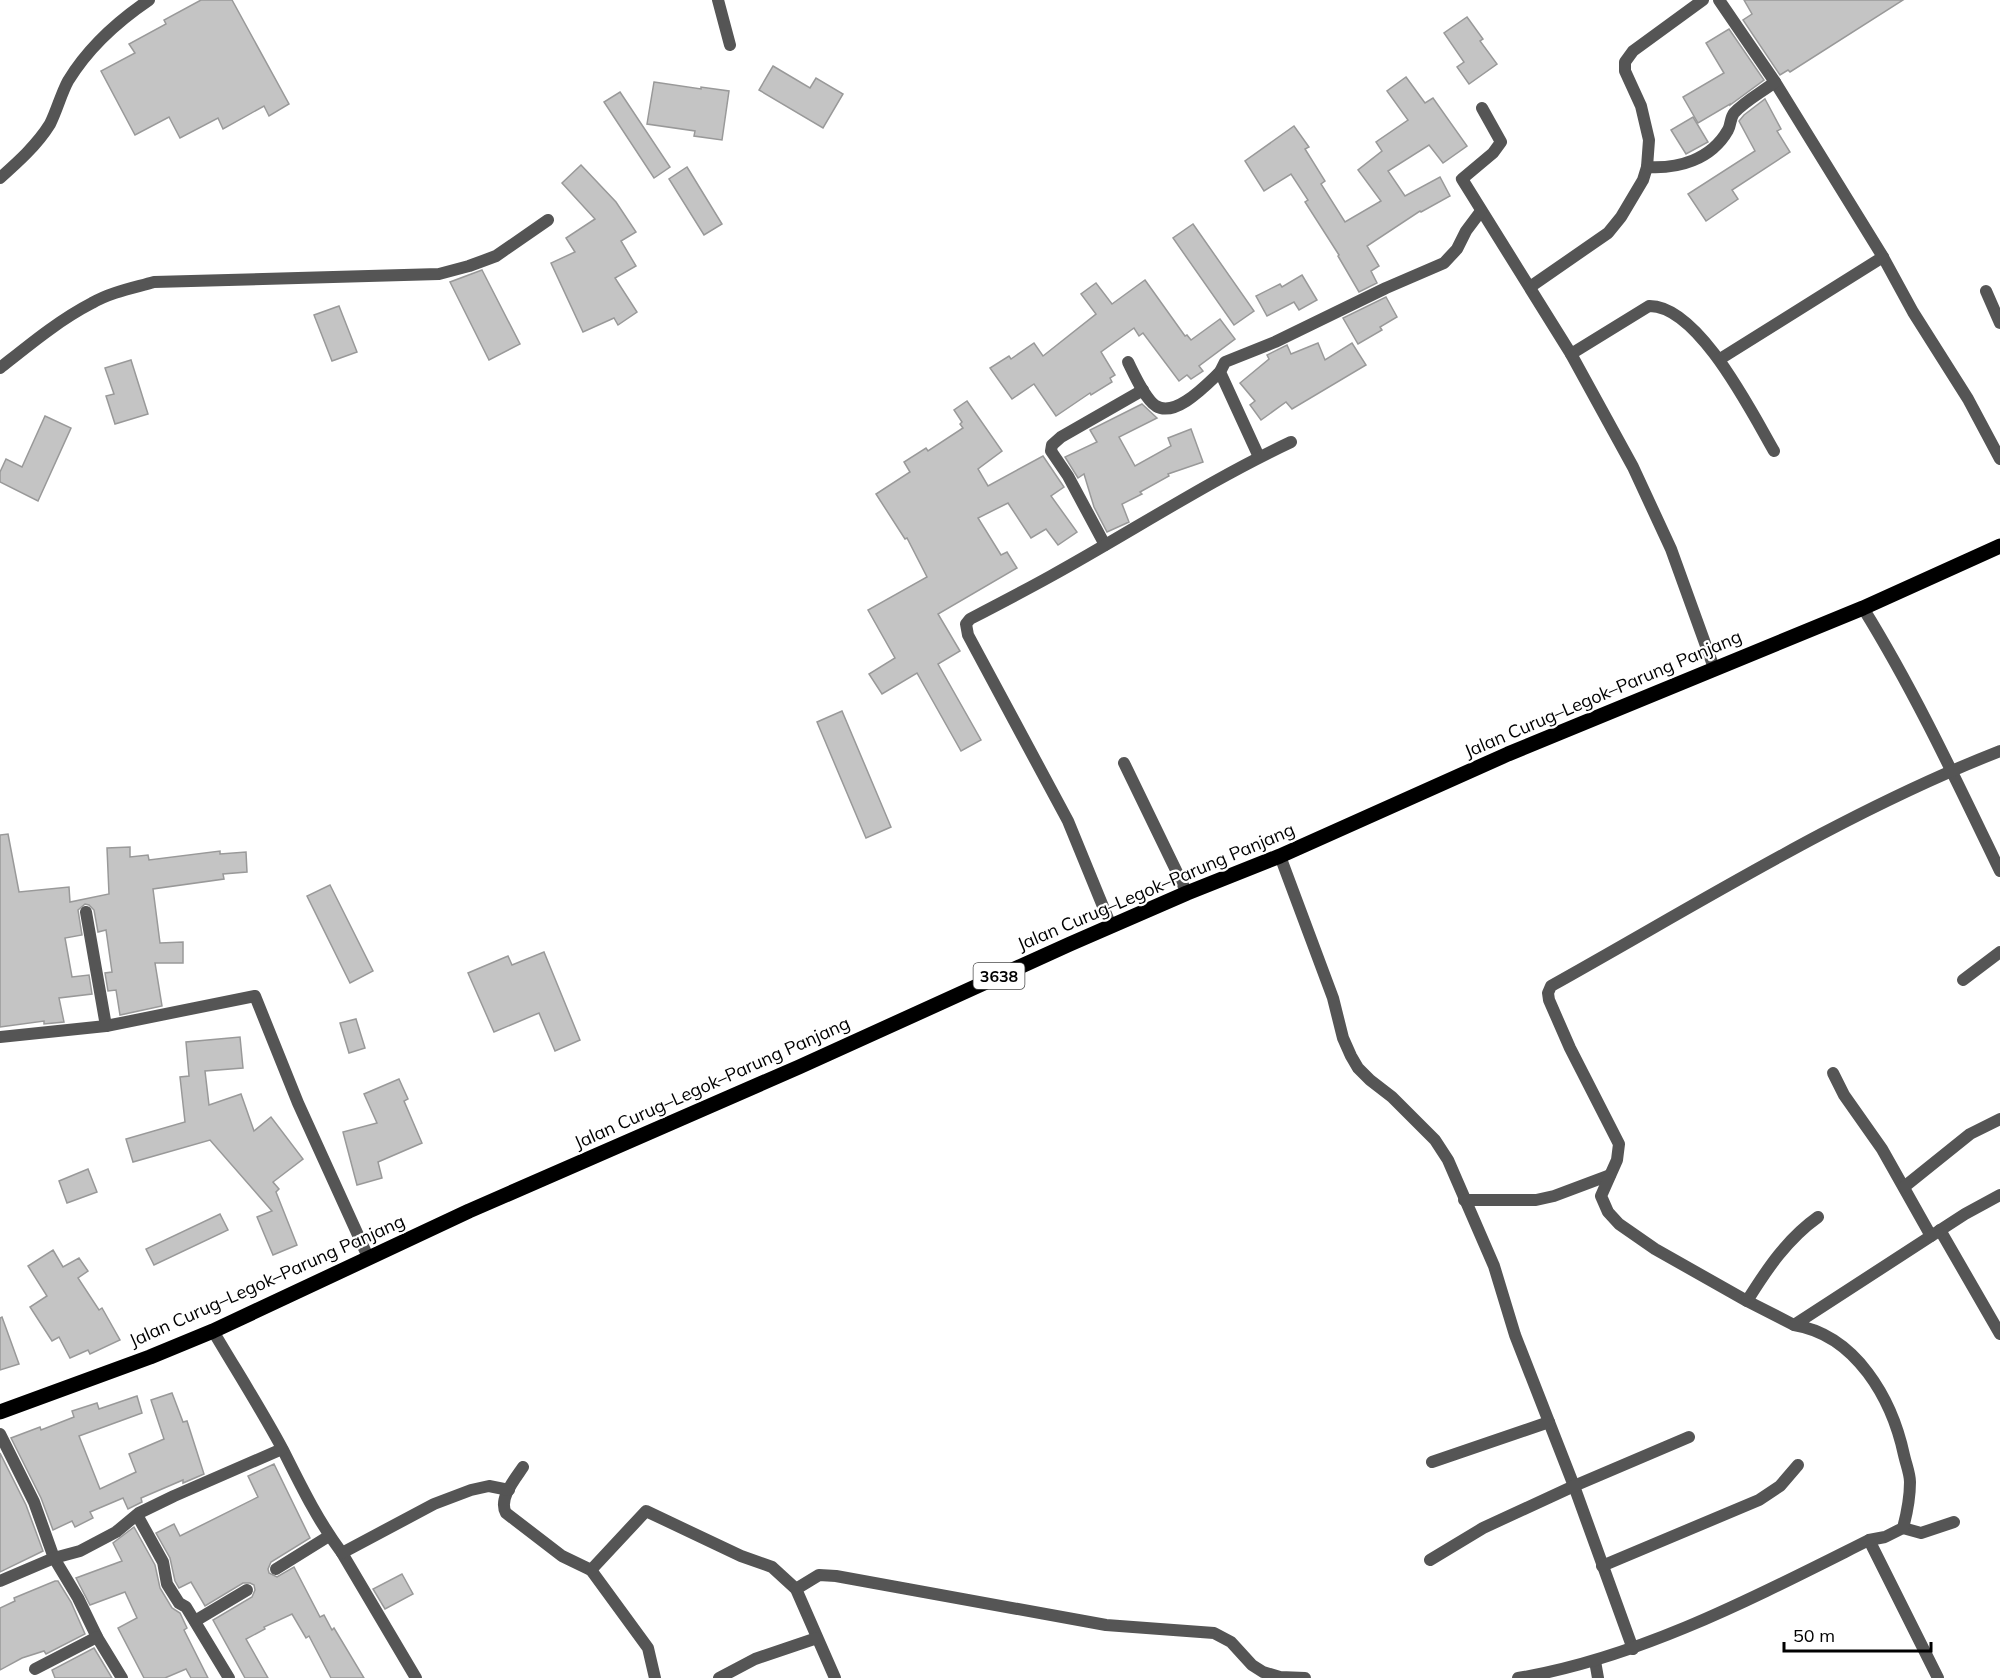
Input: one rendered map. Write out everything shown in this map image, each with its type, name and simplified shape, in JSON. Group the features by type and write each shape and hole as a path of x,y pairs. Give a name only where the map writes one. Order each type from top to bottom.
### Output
{"main road":[{"name":"Jalan Curug–Legok–Parung Panjang","path":"0,1412 150,1357 213,1330 368,1257 799,1067 1111,926 1280,856 1508,754 1863,608 2000,546"}],"street":[{"path":"0,178 43,134 67,83 89,53 130,13 149,0"},
{"path":"718,0 730,45"},
{"path":"1530,287 1608,233 1638,190 1647,167 1649,140 1641,106 1625,71 1625,62 1633,51 1703,0"},
{"path":"1719,0 1775,82 1883,257 1913,312 1968,399 2000,459"},
{"path":"1647,167 1667,168 1705,155 1728,130 1732,115 1775,82"},
{"path":"1482,108 1501,142 1493,153 1462,179 1571,354 1633,467 1671,549 1714,668"},
{"path":"1128,362 1143,390 1156,406 1163,408 1178,406 1198,393 1220,372 1225,362 1275,342 1386,288 1444,263 1457,249 1466,231 1481,211"},
{"path":"0,368 62,321 93,302 119,291 154,282 439,274 496,256 548,220"},
{"path":"1720,359 1883,257"},
{"path":"1986,291 2000,322"},
{"path":"1571,354 1649,306 1657,306 1688,325 1720,359 1774,451"},
{"path":"1220,372 1259,457"},
{"path":"1105,545 1068,476 1051,451 1061,437 1143,390"},
{"path":"1111,926 1068,821 968,635 966,624 970,619 1050,577 1149,517 1291,442"},
{"path":"1863,608 1893,656 2000,871"},
{"path":"1903,1528 1908,1510 1910,1481 1899,1431 1872,1378 1852,1355 1811,1328 1794,1325 1655,1249 1619,1224 1608,1212 1601,1196 1617,1160 1619,1144 1570,1048 1548,993 1551,986 1828,830 1950,771 2000,752"},
{"path":"1124,764 1188,893"},
{"path":"1280,856 1334,999 1343,1038 1351,1056 1358,1068 1392,1097 1435,1140 1448,1160 1494,1266 1515,1335 1574,1486 1633,1649"},
{"path":"86,912 106,1026"},
{"path":"1963,980 2000,952"},
{"path":"0,1037 106,1026 255,996 298,1103 368,1257"},
{"path":"1833,1073 1844,1095 1882,1149 1904,1187 2000,1334"},
{"path":"1904,1187 1970,1134 2000,1119"},
{"path":"1464,1200 1536,1200 1554,1196 1610,1175"},
{"path":"1794,1325 1965,1214 2000,1195"},
{"path":"1747,1301 1771,1262 1801,1229 1818,1217"},
{"path":"213,1330 282,1449 298,1483 416,1678"},
{"path":"1432,1462 1549,1422"},
{"path":"0,1434 34,1503 54,1558 122,1678"},
{"path":"1430,1560 1484,1528 1574,1486 1689,1437"},
{"path":"0,1581 54,1558 80,1551 116,1532 137,1515 174,1496 282,1449"},
{"path":"1602,1566 1759,1500 1780,1486 1798,1465"},
{"path":"523,1467 509,1490 502,1508 506,1514 562,1556 591,1570 648,1648 655,1678"},
{"path":"342,1553 434,1504 471,1490 489,1486 509,1490"},
{"path":"591,1570 646,1511 741,1556 772,1567 796,1589 836,1678"},
{"path":"137,1515 163,1562 167,1584 195,1621 229,1678"},
{"path":"1518,1678 1595,1661 1633,1649 1739,1603 1869,1540 1885,1537 1903,1528 1921,1533 1954,1522"},
{"path":"276,1569 329,1536"},
{"path":"1869,1540 1938,1678"},
{"path":"796,1589 819,1575 836,1576 1106,1625 1214,1633 1231,1642 1252,1665 1263,1672 1280,1678 1305,1678"},
{"path":"195,1621 247,1590"},
{"path":"35,1669 97,1637"},
{"path":"719,1678 754,1659 817,1638"},
{"path":"1595,1661 1598,1678"}],"building":[{"path":"201,0 232,0 289,104 269,116 264,106 223,129 218,118 180,138 169,117 135,135 101,71 135,53 129,44 166,24 164,20"},
{"path":"1744,0 1903,0 1790,72 1788,70 1780,75 1743,20 1752,14"},
{"path":"1467,17 1483,39 1480,41 1497,64 1469,84 1457,67 1464,62 1444,33"},
{"path":"1729,29 1764,80 1730,105 1698,123 1683,97 1724,73 1706,43"},
{"path":"773,66 810,88 816,78 843,94 823,128 759,90"},
{"path":"1406,77 1425,103 1433,98 1467,146 1443,163 1429,145 1388,171 1405,196 1440,177 1450,196 1420,211 1367,246 1379,266 1371,271 1377,283 1359,292 1339,255 1305,202 1308,200 1291,174 1264,191 1245,161 1294,126 1309,147 1305,149 1325,181 1321,184 1345,222 1381,201 1358,170 1382,151 1376,142 1408,120 1387,91"},
{"path":"654,82 729,91 722,140 694,136 695,131 647,124"},
{"path":"620,92 670,167 654,178 604,102"},
{"path":"1765,99 1781,129 1777,131 1790,152 1732,190 1738,199 1706,221 1688,194 1755,151 1739,121"},
{"path":"1693,117 1708,142 1686,154 1671,130"},
{"path":"581,165 616,202 636,232 621,241 636,266 615,278 637,312 618,325 614,318 583,332 551,263 575,252 566,238 595,219 562,183"},
{"path":"687,167 722,224 704,235 669,179"},
{"path":"1193,224 1254,311 1234,325 1173,238"},
{"path":"482,270 520,344 489,360 450,282"},
{"path":"1302,275 1317,300 1299,310 1294,302 1267,316 1256,296 1280,284 1282,287"},
{"path":"1145,280 1185,336 1187,335 1191,340 1220,319 1235,339 1199,366 1203,371 1191,379 1187,375 1179,381 1143,333 1139,336 1134,328 1101,352 1115,375 1110,378 1112,382 1091,395 1090,393 1056,416 1034,384 1012,399 990,368 1009,356 1011,359 1034,343 1043,356 1096,314 1081,294 1096,283 1112,304"},
{"path":"1386,297 1397,317 1380,327 1382,330 1358,344 1343,318"},
{"path":"339,306 357,352 332,361 314,315"},
{"path":"1318,343 1325,360 1352,343 1366,365 1292,409 1286,402 1261,420 1250,405 1255,401 1240,383 1269,359 1267,355 1287,345 1291,354"},
{"path":"131,360 148,414 115,424 106,396 114,394 105,368"},
{"path":"967,401 1002,451 978,469 988,486 1043,456 1064,487 1051,496 1077,532 1058,545 1046,529 1031,538 1008,503 978,518 1001,555 1007,552 1017,568 938,614 960,651 938,664 981,740 961,751 917,673 882,694 869,674 895,658 868,610 927,577 907,538 905,539 876,494 910,472 904,462 926,448 928,451 963,428 954,410"},
{"path":"1142,404 1157,418 1119,437 1135,466 1171,446 1168,438 1191,429 1203,462 1168,474 1169,476 1140,492 1142,494 1122,504 1129,522 1107,532 1094,507 1084,474 1078,478 1065,457 1097,442 1090,430"},
{"path":"45,416 71,428 38,501 0,482 0,472 6,459 22,467"},
{"path":"842,711 891,827 866,838 817,722"},
{"path":"8,834 19,892 69,887 70,902 109,894 107,848 130,847 130,857 148,855 149,860 220,851 220,854 246,852 247,872 223,874 224,879 153,889 160,943 183,942 183,963 155,963 162,1006 120,1015 116,990 108,991 105,973 112,972 106,930 98,932 94,910 85,904 78,910 82,935 65,938 72,977 89,975 92,994 59,998 64,1022 44,1024 44,1021 0,1027 0,835"},
{"path":"330,885 373,971 350,983 307,896"},
{"path":"544,952 580,1040 555,1051 539,1013 494,1032 468,973 508,956 512,965"},
{"path":"356,1019 365,1048 349,1053 340,1023"},
{"path":"240,1037 243,1068 205,1071 209,1105 241,1094 254,1131 271,1117 303,1159 273,1182 279,1189 276,1192 297,1245 273,1255 257,1217 272,1211 210,1140 133,1162 126,1139 185,1122 180,1077 189,1076 186,1042"},
{"path":"399,1079 408,1099 404,1101 422,1143 378,1162 382,1178 357,1185 343,1132 377,1123 364,1094"},
{"path":"88,1169 97,1192 67,1203 59,1181"},
{"path":"220,1214 228,1230 154,1265 146,1249"},
{"path":"53,1250 63,1267 79,1258 88,1271 78,1278 99,1310 102,1308 120,1340 90,1354 88,1350 70,1358 59,1337 52,1341 30,1307 47,1296 28,1266"},
{"path":"2,1317 19,1364 0,1370 0,1318"},
{"path":"172,1393 183,1422 187,1421 204,1474 183,1483 183,1480 141,1498 142,1502 128,1509 123,1498 90,1512 93,1518 75,1527 72,1521 53,1530 41,1498 11,1438 40,1427 41,1430 74,1417 72,1411 97,1403 99,1409 137,1396 142,1413 79,1436 100,1489 136,1472 129,1454 164,1439 151,1400"},
{"path":"0,1453 26,1505 43,1551 0,1572"},
{"path":"274,1464 310,1538 271,1562 269,1573 277,1577 294,1567 320,1617 324,1615 332,1630 334,1628 364,1678 331,1678 309,1636 306,1638 292,1614 264,1627 265,1629 246,1639 268,1678 245,1678 213,1620 252,1597 255,1590 254,1585 243,1583 205,1606 191,1582 179,1588 175,1581 170,1558 156,1533 174,1524 180,1536 258,1497 248,1476"},
{"path":"134,1527 155,1565 160,1588 172,1608 180,1613 187,1628 184,1630 208,1678 191,1678 186,1669 165,1678 144,1678 118,1628 137,1618 125,1592 90,1605 76,1578 122,1561 113,1543"},
{"path":"402,1574 413,1594 385,1609 373,1589"},
{"path":"58,1581 71,1602 85,1634 46,1654 44,1651 22,1658 0,1670 0,1608 15,1601 14,1598"},
{"path":"94,1648 112,1678 55,1678 52,1670"}]}
